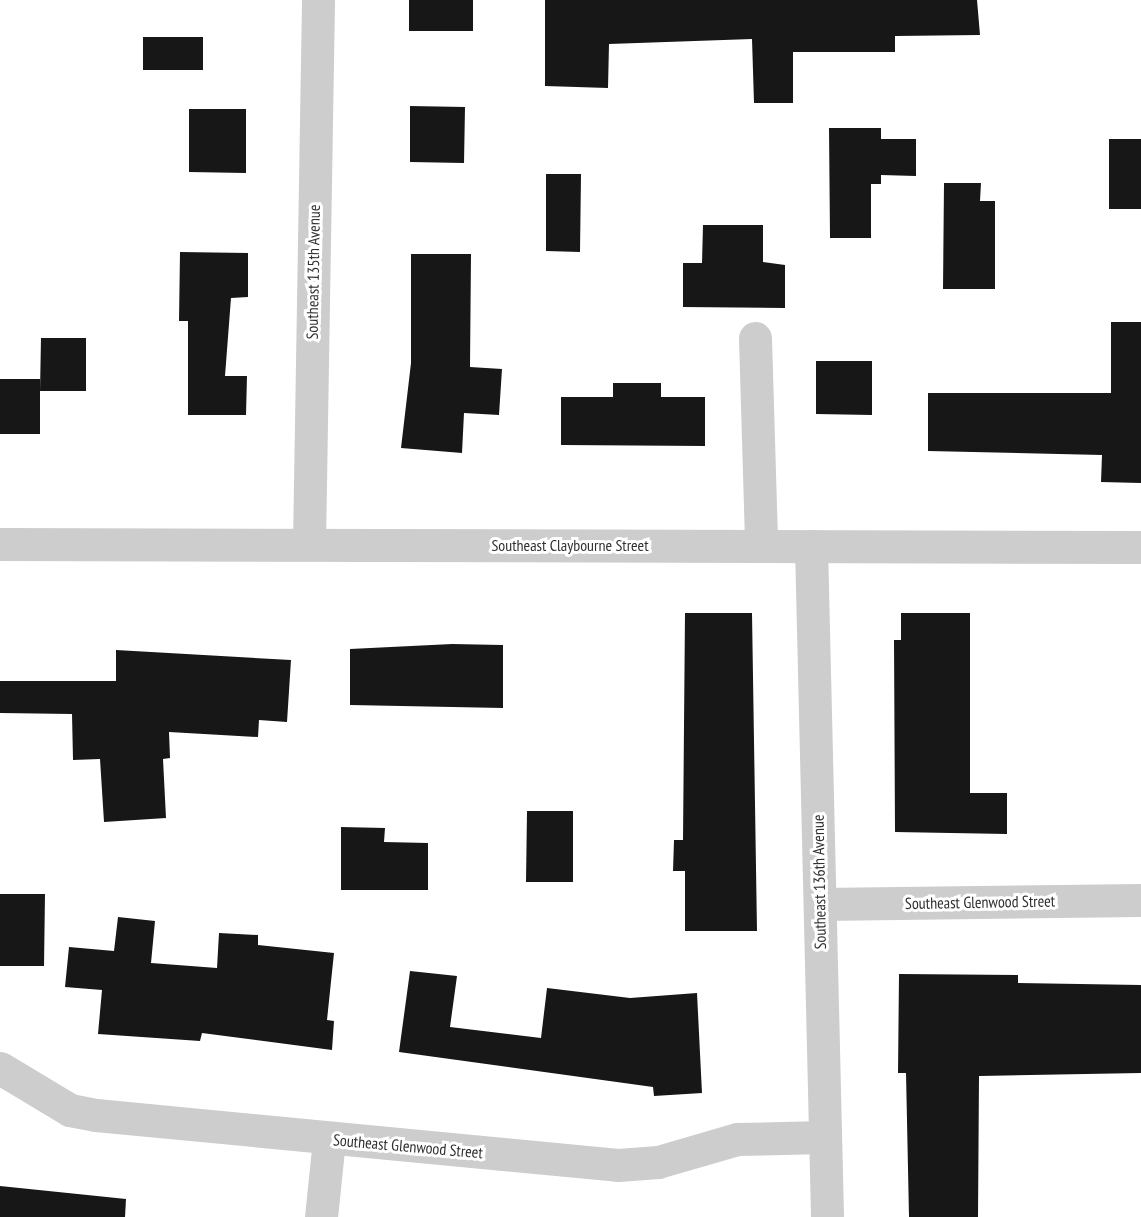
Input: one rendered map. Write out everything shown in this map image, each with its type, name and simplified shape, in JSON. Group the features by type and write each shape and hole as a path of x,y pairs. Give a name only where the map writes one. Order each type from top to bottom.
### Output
{"street":[{"name":"Southeast 135th Avenue","path":"309,544 318,0"},
{"path":"755,338 761,546"},
{"name":"Southeast Claybourne Street","path":"0,544 1141,547"},
{"name":"Southeast 136th Avenue","path":"811,546 827,1217"},
{"name":"Southeast Glenwood Street","path":"820,904 1141,900"},
{"name":"Southeast Glenwood Street","path":"0,1068 70,1110 329,1139 618,1164 658,1162 737,1139 825,1137"},
{"path":"321,1217 329,1139"}],"building":[{"path":"409,0 473,0 473,31 409,31"},
{"path":"545,0 977,0 980,35 895,36 895,52 793,52 793,103 754,103 752,39 609,44 608,88 545,86"},
{"path":"143,37 203,37 203,70 143,70"},
{"path":"410,106 465,107 464,163 410,162"},
{"path":"189,109 246,109 246,173 189,172"},
{"path":"829,128 881,128 881,139 916,139 916,176 881,175 881,184 871,184 871,238 830,238"},
{"path":"1109,139 1141,139 1141,209 1109,209"},
{"path":"546,174 581,174 580,252 546,251"},
{"path":"944,183 981,183 980,201 995,201 995,289 943,289"},
{"path":"703,225 763,225 763,262 785,265 785,308 683,307 683,263 702,263"},
{"path":"180,252 248,253 248,297 231,298 225,376 247,376 246,415 188,415 188,321 179,321"},
{"path":"411,254 471,254 470,367 502,369 499,415 464,413 462,453 401,448 411,363"},
{"path":"1111,322 1141,322 1141,483 1101,482 1102,455 928,451 928,393 1111,393"},
{"path":"41,338 86,338 86,391 40,391"},
{"path":"816,361 872,361 872,415 816,414"},
{"path":"0,379 40,379 40,434 0,434"},
{"path":"613,383 661,383 661,397 705,397 705,446 561,445 561,397 613,397"},
{"path":"685,613 752,613 757,931 685,931 685,871 673,871 674,840 683,840"},
{"path":"901,613 970,613 970,793 1007,793 1007,834 895,832 894,640 901,640"},
{"path":"452,644 503,645 503,708 350,705 350,649"},
{"path":"116,650 291,660 287,722 259,720 258,737 169,732 170,758 163,759 166,818 104,822 100,759 73,760 72,714 0,713 0,681 116,681"},
{"path":"527,811 573,811 573,882 526,882"},
{"path":"341,827 385,828 384,842 428,843 428,890 341,890"},
{"path":"0,894 45,894 44,966 0,966"},
{"path":"118,917 155,921 151,963 217,968 219,933 258,935 258,945 334,953 327,1020 334,1021 332,1050 202,1033 200,1041 98,1034 102,990 65,987 69,947 114,951"},
{"path":"410,971 457,976 450,1027 541,1038 547,988 630,998 697,993 702,1093 654,1096 653,1087 399,1052"},
{"path":"899,974 1018,975 1018,983 1141,985 1141,1073 979,1076 978,1217 909,1217 906,1073 898,1073"},
{"path":"0,1186 126,1199 125,1217 0,1217"}]}
